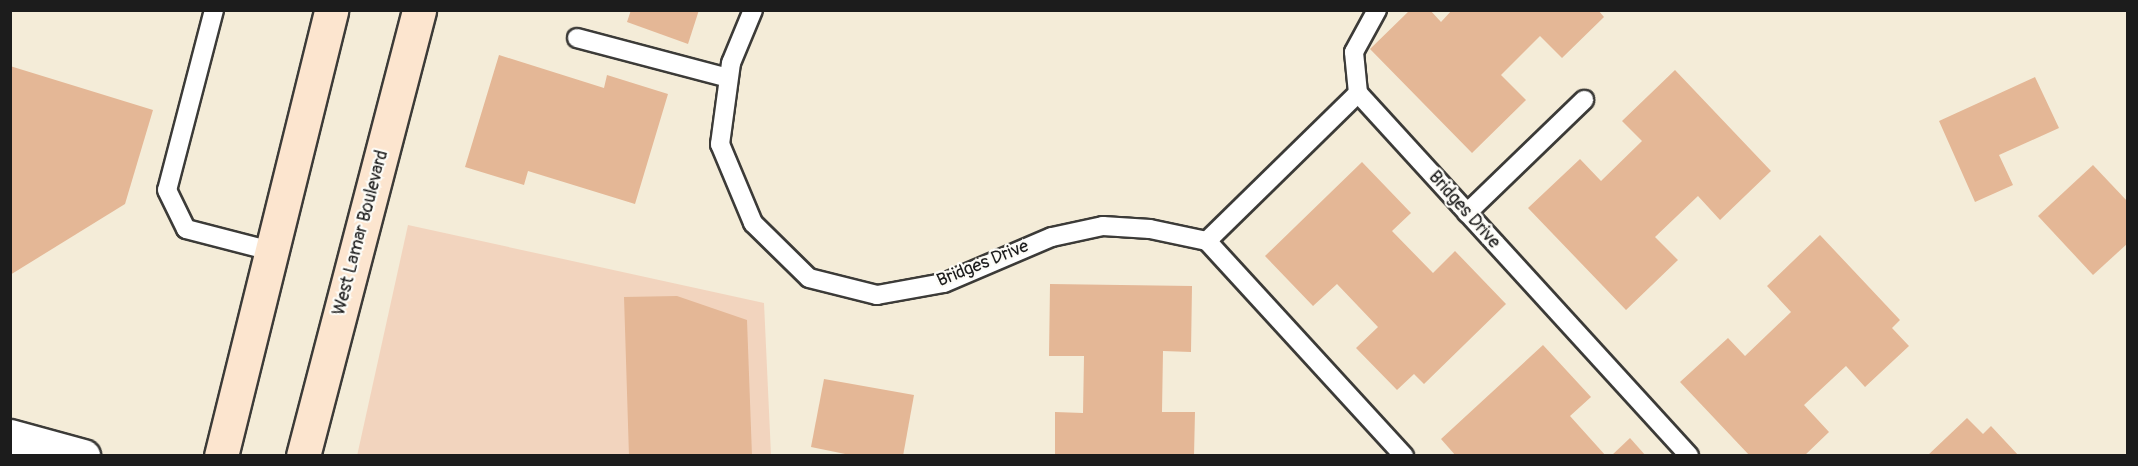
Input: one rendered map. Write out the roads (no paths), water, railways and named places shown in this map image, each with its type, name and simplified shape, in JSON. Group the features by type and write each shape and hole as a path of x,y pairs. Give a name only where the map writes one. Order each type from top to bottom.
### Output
{"main road":[{"path":"221,456 331,10"},
{"name":"West Lamar Boulevard","path":"303,456 419,10"}],"street":[{"path":"10,436 83,456"}],"lane":[{"path":"214,10 167,190 186,229 272,251"},
{"name":"Bridges Drive","path":"753,10 728,78 720,144 753,222 809,278 878,295 944,283 1052,237 1103,226 1150,229 1207,241"},
{"path":"1377,10 1354,52 1358,93 1207,241 1404,456"},
{"path":"577,38 728,78"},
{"name":"Bridges Drive","path":"1358,93 1689,456"},
{"path":"1467,213 1584,100"}]}
